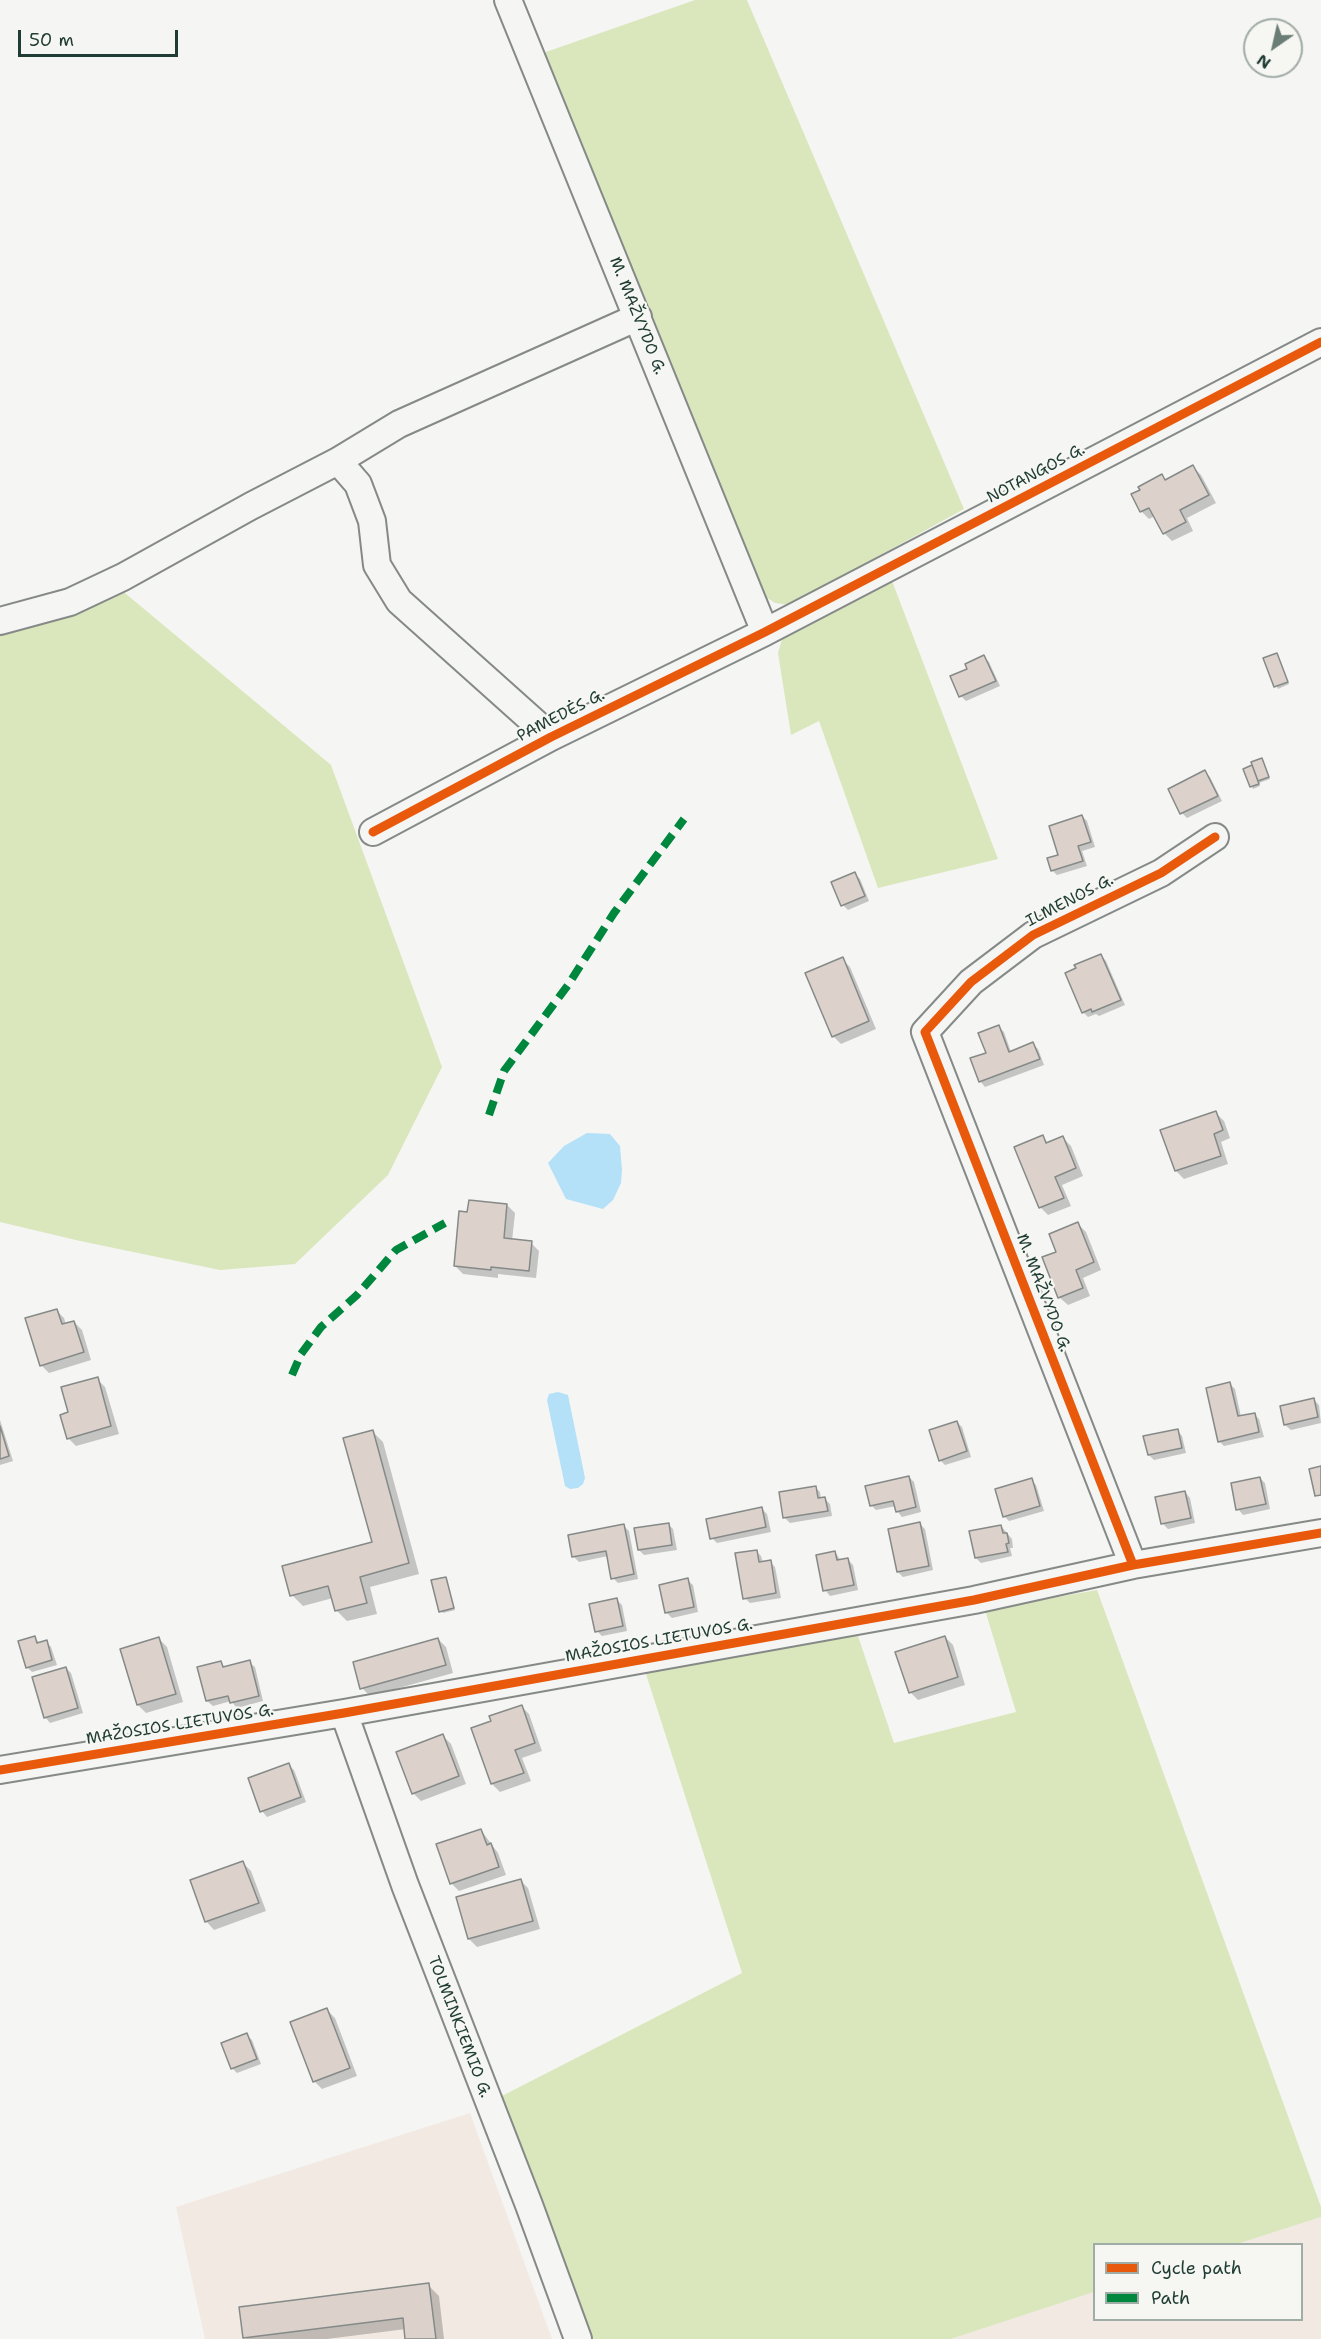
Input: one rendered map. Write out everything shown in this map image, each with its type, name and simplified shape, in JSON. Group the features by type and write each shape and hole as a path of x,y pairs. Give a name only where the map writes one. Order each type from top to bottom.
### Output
{"street":[{"name":"M. MAŽVYDO G.","path":"508,0 765,632"},
{"path":"0,621 70,602 123,577 338,461 399,424 638,317"},
{"name":"NOTANGOS G.","path":"765,632 1321,342"},
{"path":"338,461 358,484 372,521 377,565 399,601 551,737"},
{"name":"PAMEDĖS G.","path":"373,832 551,737 765,632"},
{"name":"ILMENOS G.","path":"924,1032 971,982 1033,935 1161,873 1215,837"},
{"name":"M. MAŽVYDO G.","path":"924,1032 1133,1565"},
{"name":"MAŽOSIOS LIETUVOS G.","path":"0,1770 344,1713 974,1600 1133,1565 1321,1533"},
{"name":"TOLMINKIEMIO G.","path":"344,1713 405,1885 529,2205 578,2339"}],"shaded area":[{"path":"470,2113 552,2339 205,2339 176,2207"},
{"path":"1321,2217 1321,2339 951,2339 1093,2292 1093,2321 1303,2321 1303,2243 1240,2243"}],"green space":[{"path":"695,0 747,0 964,509 790,605 775,603 758,592 543,53"},
{"path":"889,573 998,859 878,888 819,721 791,735 778,653 783,636"},
{"path":"119,588 331,765 442,1067 388,1175 295,1264 220,1270 0,1222 0,623"},
{"path":"1097,1590 1321,2207 1321,2217 1240,2243 1093,2243 1093,2292 951,2339 588,2339 500,2097 742,1973 645,1671 857,1633 894,1743 1016,1712 985,1610"}],"water":[{"path":"587,1133 610,1134 620,1146 621,1183 613,1200 603,1209 566,1199 548,1163 564,1146"},
{"path":"558,1392 568,1395 585,1478 583,1484 578,1488 570,1489 565,1486 547,1400 549,1394"}],"building":[{"path":"1193,465 1209,495 1180,510 1186,522 1163,534 1149,508 1140,512 1131,494 1140,490 1138,487 1162,474 1165,480"},
{"path":"1277,653 1288,682 1274,687 1263,658"},
{"path":"984,655 996,681 959,697 950,676 967,669 965,664"},
{"path":"1262,758 1269,777 1258,781 1251,762"},
{"path":"1252,765 1259,784 1250,787 1243,769"},
{"path":"1205,770 1218,796 1180,814 1168,789"},
{"path":"1082,815 1091,842 1078,846 1083,861 1051,871 1047,858 1058,855 1049,826"},
{"path":"855,872 865,896 841,906 831,882"},
{"path":"1101,954 1121,1000 1092,1012 1091,1009 1082,1013 1065,973 1076,968 1074,965"},
{"path":"843,957 869,1021 832,1037 805,973"},
{"path":"999,1025 1009,1052 1033,1042 1040,1059 979,1082 970,1058 986,1053 978,1033"},
{"path":"1216,1111 1223,1130 1214,1134 1221,1156 1175,1171 1160,1130"},
{"path":"1043,1135 1046,1143 1063,1136 1076,1168 1055,1177 1064,1198 1039,1208 1014,1147"},
{"path":"469,1200 507,1204 504,1238 532,1241 529,1271 454,1266 459,1211 467,1212"},
{"path":"1078,1222 1094,1262 1076,1270 1083,1288 1058,1298 1042,1257 1056,1252 1049,1234"},
{"path":"57,1309 62,1324 74,1321 84,1352 40,1366 25,1318"},
{"path":"98,1377 111,1426 67,1439 60,1415 68,1412 61,1387"},
{"path":"1230,1382 1238,1416 1255,1413 1259,1432 1218,1442 1206,1388"},
{"path":"1314,1398 1318,1417 1284,1425 1280,1406"},
{"path":"957,1421 967,1451 939,1461 929,1430"},
{"path":"0,1426 9,1456 0,1459"},
{"path":"1178,1429 1182,1448 1148,1455 1143,1436"},
{"path":"373,1430 409,1563 360,1577 367,1603 335,1611 328,1586 290,1596 282,1566 372,1542 343,1438"},
{"path":"1321,1466 1321,1495 1315,1496 1309,1469"},
{"path":"909,1476 916,1507 896,1512 893,1501 870,1506 865,1486"},
{"path":"1260,1477 1266,1504 1236,1510 1231,1483"},
{"path":"1032,1478 1040,1506 1003,1517 995,1489"},
{"path":"816,1486 818,1498 825,1497 828,1511 783,1518 779,1492"},
{"path":"1185,1491 1191,1518 1161,1524 1155,1497"},
{"path":"762,1507 766,1527 710,1539 706,1519"},
{"path":"920,1522 929,1566 897,1572 888,1529"},
{"path":"669,1523 672,1545 638,1550 634,1528"},
{"path":"624,1524 634,1574 611,1579 606,1551 572,1557 568,1535"},
{"path":"1001,1525 1003,1533 1007,1533 1008,1552 975,1558 969,1531"},
{"path":"757,1550 759,1562 771,1560 776,1593 743,1599 735,1553"},
{"path":"835,1551 837,1560 848,1558 854,1585 823,1591 816,1555"},
{"path":"446,1577 454,1608 439,1612 431,1580"},
{"path":"688,1578 694,1607 665,1613 659,1585"},
{"path":"617,1598 623,1626 595,1632 589,1604"},
{"path":"35,1636 37,1643 47,1640 52,1660 26,1668 18,1641"},
{"path":"945,1636 958,1677 909,1693 895,1652"},
{"path":"159,1637 176,1694 137,1705 120,1649"},
{"path":"438,1638 446,1665 360,1689 353,1662"},
{"path":"250,1660 259,1696 230,1703 228,1696 206,1701 197,1667 221,1661 223,1667"},
{"path":"66,1667 78,1708 44,1718 32,1677"},
{"path":"522,1705 535,1743 515,1750 524,1773 491,1784 471,1728 491,1721 489,1716"},
{"path":"443,1734 459,1776 412,1794 396,1752"},
{"path":"289,1763 301,1797 260,1812 248,1778"},
{"path":"481,1829 487,1845 491,1843 499,1867 450,1884 436,1844"},
{"path":"243,1861 259,1903 205,1922 190,1880"},
{"path":"521,1879 533,1921 468,1939 456,1897"},
{"path":"327,2008 350,2068 313,2082 290,2022"},
{"path":"247,2033 257,2059 231,2069 221,2043"},
{"path":"429,2283 436,2339 405,2339 403,2318 243,2338 239,2307"}],"marked path":[{"path":"489,1115 504,1071 568,985 614,913 684,819"},
{"path":"292,1375 301,1354 321,1327 357,1295 396,1250 445,1223"}],"cycle path":[{"path":"373,832 551,737 765,632 1321,342"},
{"path":"1133,1565 925,1032 971,982 1033,935 1161,873 1215,837"},
{"path":"0,1770 344,1713 974,1600 1133,1565 1321,1533"}]}
